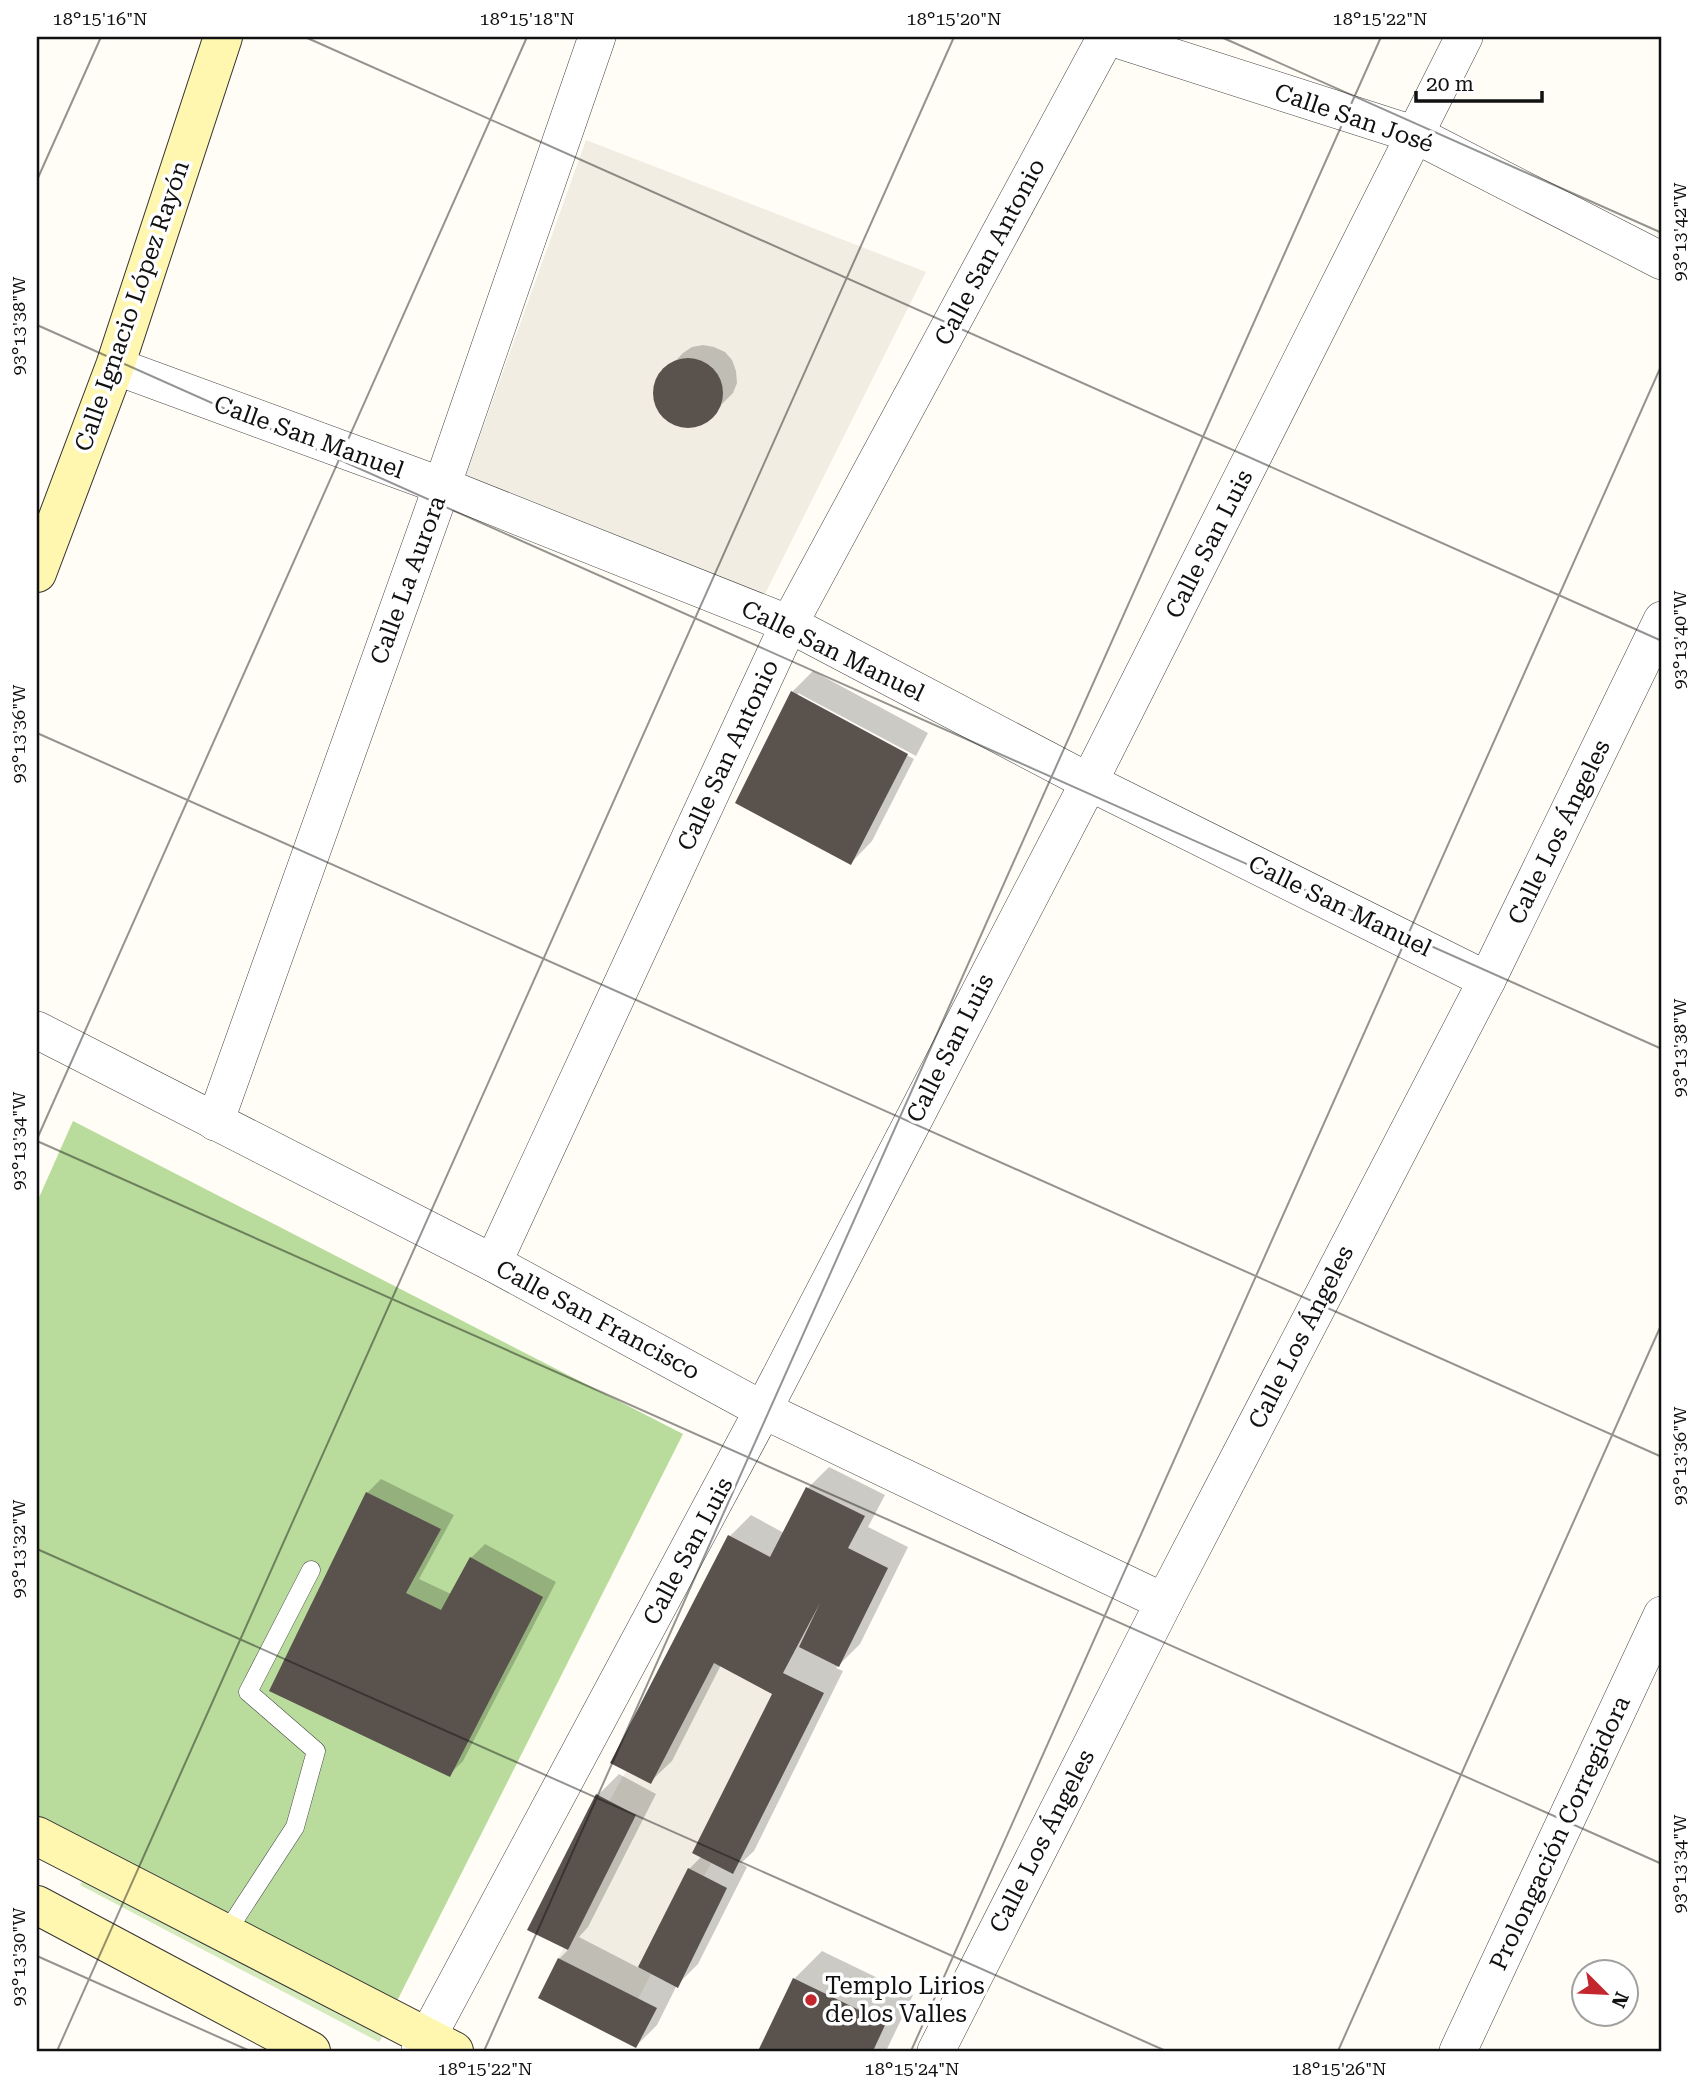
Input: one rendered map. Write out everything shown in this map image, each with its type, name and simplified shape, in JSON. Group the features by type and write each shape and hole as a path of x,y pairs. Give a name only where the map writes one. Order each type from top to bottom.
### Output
{"main road":[{"name":"Calle Ignacio López Rayón","path":"37,573 115,366 223,37"},
{"path":"38,1841 226,1933 434,2047"},
{"path":"37,1905 311,2051"}],"street":[{"name":"Calle La Aurora","path":"215,1122 442,486 597,37"},
{"name":"Calle San José","path":"1108,37 1416,135 1662,261"},
{"name":"Calle San Antonio","path":"492,1263 789,624 1108,37"},
{"name":"Calle San Luis","path":"434,2047 1089,782 1464,37"},
{"name":"Calle San Manuel","path":"115,366 442,486 789,624 1089,782 1487,980"},
{"name":"Calle Los Ángeles","path":"936,2051 1164,1602 1487,980 1662,620"},
{"name":"Calle San Francisco","path":"37,1030 492,1263 763,1410 1164,1602"},
{"name":"Prolongación Corregidora","path":"1458,2051 1662,1615"}],"lane":[{"path":"226,1933 295,1827 316,1751 248,1692 311,1570"}],"green space":[{"path":"73,1121 683,1434 396,2003 37,1820 37,1202"},
{"path":"86,1875 385,2033 379,2042 80,1885"}],"shaded area":[{"path":"586,140 926,272 762,600 465,478"},
{"path":"714,1663 772,1694 692,1853 711,1863 704,1876 688,1869 638,1967 651,1974 638,1999 558,1958 636,1815 609,1802 626,1771 651,1784"}],"building":[{"path":"688,358 707,364 717,374 723,393 717,412 707,422 688,428 669,422 659,412 653,393 659,374 669,364"},
{"path":"791,691 908,754 851,865 735,803"},
{"path":"806,1487 865,1516 848,1548 888,1568 839,1667 799,1647 820,1603 783,1673 824,1693 733,1874 692,1853 772,1694 714,1663 651,1784 610,1763 728,1535 770,1557"},
{"path":"366,1492 441,1529 406,1593 441,1610 470,1557 543,1597 450,1777 269,1691"},
{"path":"596,1794 636,1815 568,1950 527,1930"},
{"path":"688,1868 727,1888 678,1988 638,1967"},
{"path":"558,1958 657,2008 636,2048 538,1998"},
{"name":"Templo Lirios de los Valles","path":"793,1978 886,2023 873,2051 758,2051"}],"place":[{"name":"Templo Lirios de los Valles","path":"811,2000"}]}
